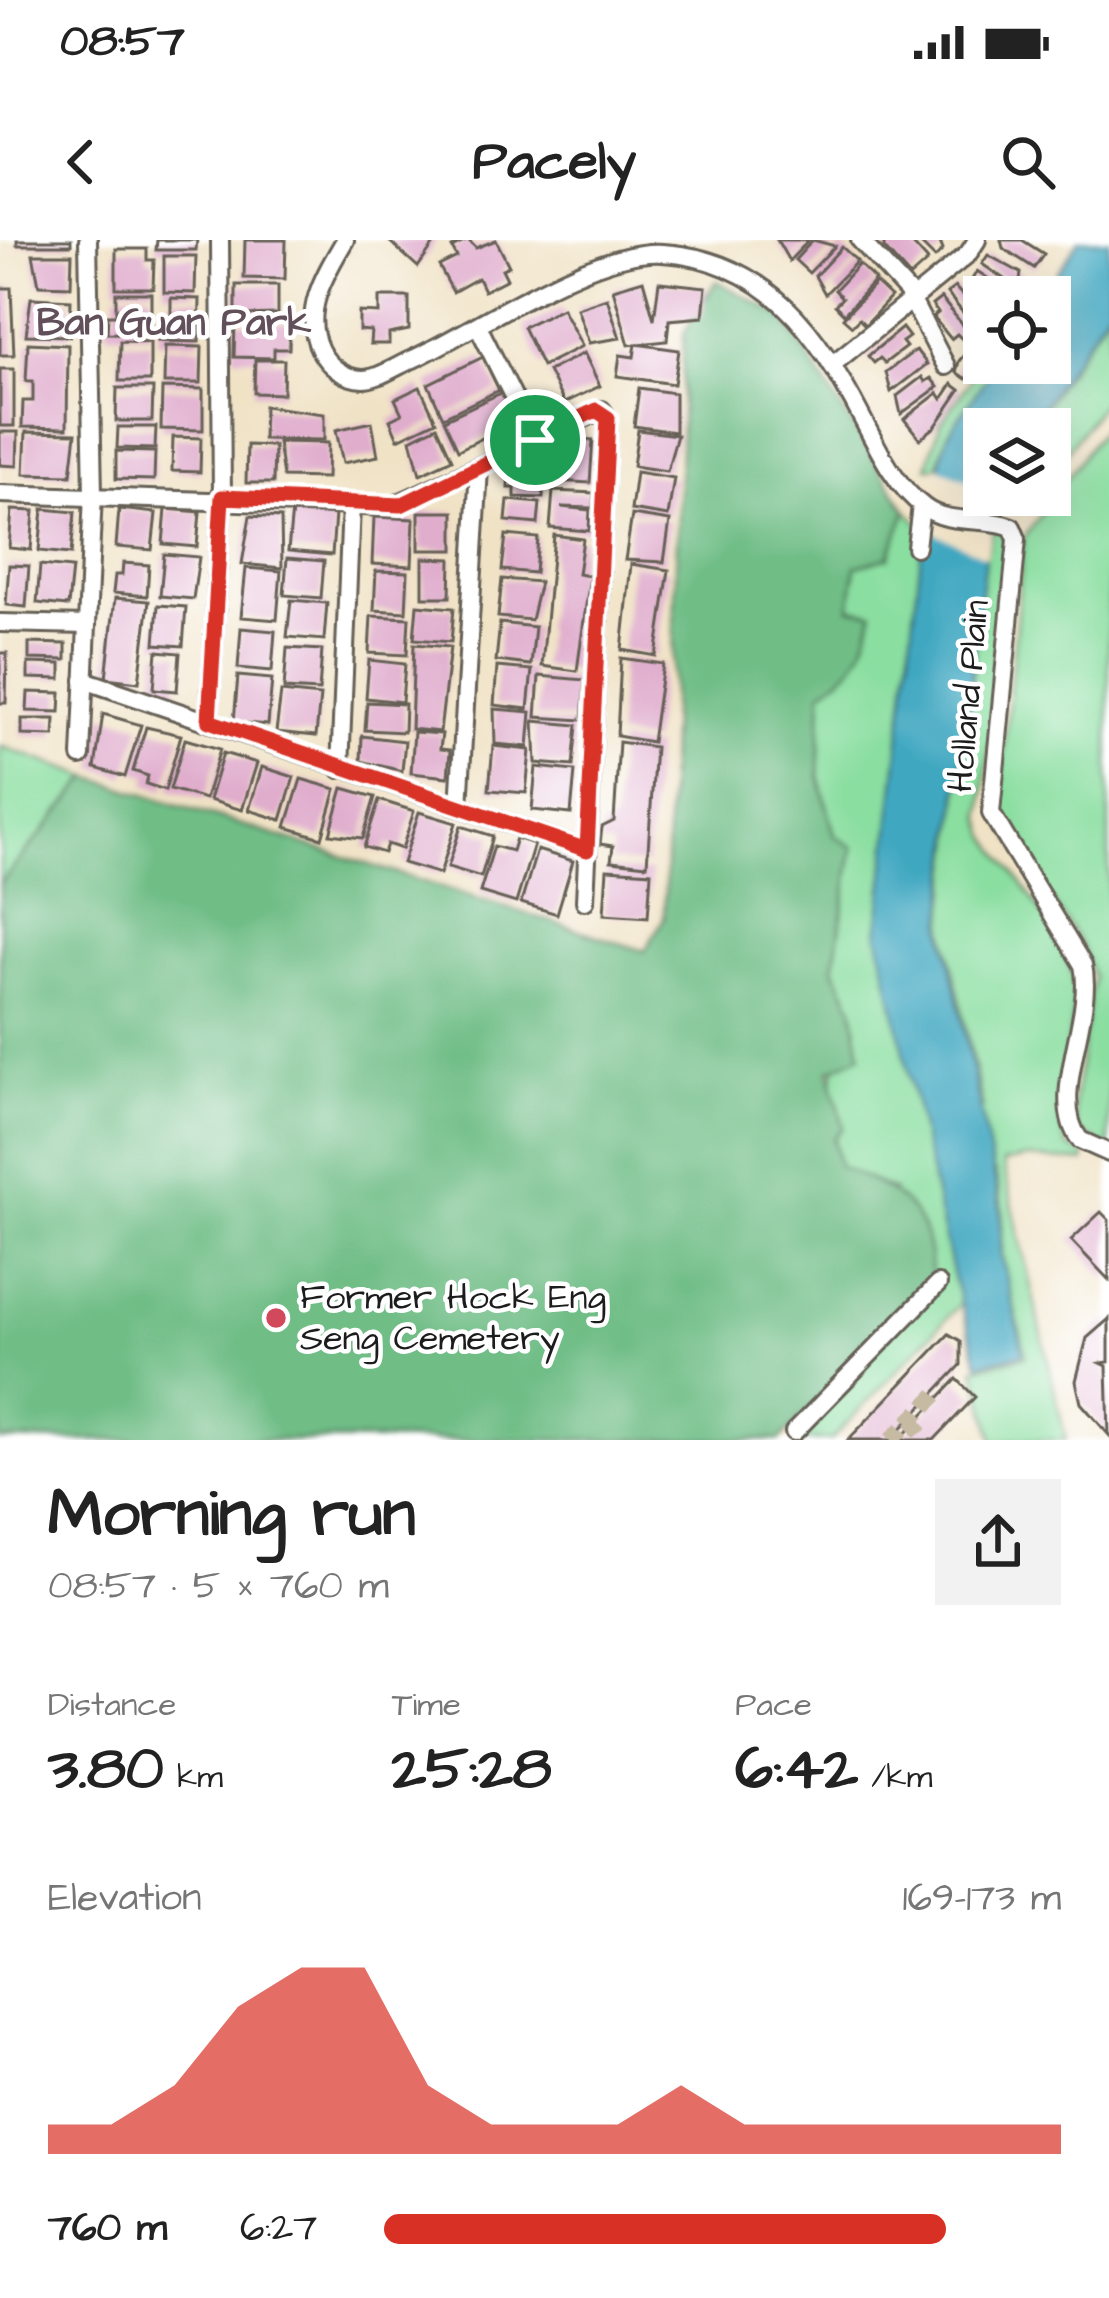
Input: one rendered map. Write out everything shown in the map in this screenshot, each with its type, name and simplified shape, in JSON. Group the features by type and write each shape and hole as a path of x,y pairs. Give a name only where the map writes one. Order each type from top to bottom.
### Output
{"street":[{"path":"82,756 93,494 88,240"},
{"path":"209,721 222,497 220,240"},
{"path":"345,240 321,281 313,322 319,348 342,374 369,379 479,328 586,269 665,246 765,290 816,336 878,450 923,507 916,547"},
{"path":"860,240 912,300 946,366"},
{"path":"833,364 968,254 977,240"},
{"path":"479,328 535,440"},
{"path":"0,494 401,505 596,410 608,418 585,901"},
{"path":"458,807 479,468"},
{"path":"340,769 351,505"},
{"name":"Holland Plain","path":"923,507 942,516 994,522 1016,533 992,813 1083,965 1087,992 1068,1102 1070,1124 1085,1145 1109,1154"},
{"path":"0,622 87,625"},
{"path":"84,680 587,850"},
{"path":"794,1432 938,1284"}],"green space":[{"path":"716,281 782,316 907,511 889,557 856,566 850,608 873,612 858,658 822,691 819,776 835,836 853,847 834,968 853,1007 861,1055 830,1070 843,1128 833,1139 839,1166 896,1195 919,1220 930,1256 931,1281 780,1440 0,1440 0,884 89,777 645,951 664,918 684,333"},
{"path":"1109,310 1109,393 1071,446 1071,408 1043,408 1059,384 1071,384 1071,367"},
{"path":"968,384 982,384 948,434 937,467 927,467 940,425"},
{"path":"1109,419 1109,1148 1077,1130 1074,1102 1093,978 1081,945 998,817 1024,538 1040,516 1071,516 1071,472"},
{"path":"907,511 924,527 920,1123 983,1108 944,925 985,558 993,530 1001,531 1010,550 982,816 988,836 1050,926 1069,964 1074,1003 1058,1102 1067,1146 1085,1156 1084,1162 1027,1158 1003,1163 1066,1440 994,1440 975,1368 1026,1356 1002,1255 1003,1210 995,1170 997,1202 941,1215 961,1303 831,1440 800,1440 790,1430 894,1190 839,1167 832,1086 853,1007 834,968 853,848 835,837 819,776 822,691 858,658 873,613 850,608 856,566 889,557"},
{"path":"0,746 89,777 0,884"}],"water":[{"path":"1079,240 1109,240 1109,307 1071,364 1071,276 1055,276"},
{"path":"982,384 1057,384 1041,408 966,408"},
{"path":"963,412 963,516 994,516 985,558 943,925 1001,1211 1001,1255 1024,1353 979,1364 954,1281 878,933 924,527 948,434"}],"pier":[{"path":"936,466 963,478 963,516 995,516 986,557 922,527"}],"building":[{"path":"17,240 71,240 71,245 17,245"},
{"path":"157,240 197,240 196,250 156,250"},
{"path":"245,240 286,240 285,279 244,278"},
{"path":"388,240 437,240 418,267"},
{"path":"468,240 476,248 496,240 509,266 502,269 507,279 484,291 478,278 453,292 439,266 457,257 452,248"},
{"path":"777,240 809,240 789,261"},
{"path":"813,240 835,246 809,273 795,260"},
{"path":"884,240 909,240 928,261 910,277 884,248"},
{"path":"917,240 939,240 943,250 935,258"},
{"path":"1001,240 1022,240 1044,254 1034,268 1003,248"},
{"path":"842,247 857,261 825,294 815,276"},
{"path":"116,249 147,249 147,260 154,260 153,288 116,288"},
{"path":"33,254 72,254 71,286 39,285"},
{"path":"988,255 1021,276 1000,276 982,264"},
{"path":"164,256 196,256 195,293 164,292"},
{"path":"859,264 875,280 844,314 835,305 842,298 835,290"},
{"path":"643,280 654,319 659,282 706,287 703,317 669,320 667,341 629,345 613,289"},
{"path":"876,283 891,297 865,325 859,319 852,326 843,318"},
{"path":"236,285 278,285 278,314 236,315"},
{"path":"955,287 963,292 963,313 947,293"},
{"path":"0,288 11,288 14,355 0,355"},
{"path":"116,293 151,293 151,334 107,333 108,315 116,315"},
{"path":"379,297 409,297 409,330 389,334 389,344 370,344 371,331 359,330 359,312 379,313"},
{"path":"31,298 71,300 70,336 26,335"},
{"path":"171,298 200,299 199,342 158,341 159,316 171,317"},
{"path":"607,298 620,338 589,343 577,308"},
{"path":"941,298 963,326 963,338 957,334 951,339 933,317 938,313 932,305"},
{"path":"562,308 582,346 542,366 523,327"},
{"path":"235,322 290,323 289,349 274,349 274,358 234,357"},
{"path":"902,328 909,337 902,342 906,347 885,363 880,358 874,363 868,356"},
{"path":"120,341 150,342 150,381 119,381"},
{"path":"28,343 68,345 67,428 22,427 23,401 33,401 33,381 26,381"},
{"path":"636,344 679,350 674,384 617,376 620,355 634,357"},
{"path":"165,346 202,347 201,383 164,383"},
{"path":"916,350 927,364 891,392 886,372"},
{"path":"584,353 600,386 564,403 548,371"},
{"path":"483,357 499,390 443,417 428,384"},
{"path":"255,360 284,360 283,394 254,393"},
{"path":"0,369 14,369 14,426 0,426"},
{"path":"922,377 925,382 931,378 938,387 901,414 897,396"},
{"path":"952,384 960,390 935,427 920,439 904,419 938,393 942,399"},
{"path":"420,387 436,421 398,439 390,420 402,414 395,399"},
{"path":"117,388 153,388 152,421 116,421"},
{"path":"162,388 203,389 203,430 161,429"},
{"path":"639,388 675,393 675,432 634,426"},
{"path":"503,392 517,421 458,450 444,420"},
{"path":"264,406 324,414 324,440 263,439"},
{"path":"372,422 378,456 343,463 336,430"},
{"path":"437,426 452,459 420,474 411,439"},
{"path":"118,427 156,427 155,449 117,448"},
{"path":"638,430 677,435 667,471 633,466"},
{"path":"0,432 18,432 17,466 0,465"},
{"path":"26,432 76,433 71,475 24,474"},
{"path":"173,437 201,438 200,472 172,471"},
{"path":"555,438 593,440 590,483 556,481 552,476"},
{"path":"278,442 328,443 327,478 283,477"},
{"path":"247,445 274,446 273,483 246,483"},
{"path":"531,450 545,451 543,498 515,497 515,488 508,488 509,469 519,469 519,460 530,461"},
{"path":"116,451 155,452 154,480 116,479"},
{"path":"636,472 674,478 668,516 631,510"},
{"path":"553,491 594,493 593,508 561,507 590,510 589,531 550,528"},
{"path":"508,500 540,503 538,524 506,521"},
{"path":"43,509 75,512 71,554 39,551"},
{"path":"119,509 156,513 152,550 116,547"},
{"path":"166,509 200,512 197,547 163,544"},
{"path":"12,510 34,511 31,550 9,548"},
{"path":"292,510 335,514 332,555 288,551"},
{"path":"419,512 454,512 454,550 419,550"},
{"path":"632,515 670,521 664,562 625,560"},
{"path":"250,516 281,518 282,568 242,564"},
{"path":"374,517 414,519 412,566 372,564"},
{"path":"506,535 538,538 535,573 502,570"},
{"path":"554,535 583,539 578,574 590,576 577,671 542,666"},
{"path":"164,554 199,557 193,599 160,596"},
{"path":"287,558 324,561 321,598 284,595"},
{"path":"423,558 451,559 450,597 423,597"},
{"path":"123,563 149,565 147,596 113,593 115,575 122,575"},
{"path":"631,564 669,570 656,656 622,650"},
{"path":"9,565 29,566 26,607 6,605"},
{"path":"40,565 72,568 68,606 37,603"},
{"path":"246,568 281,571 277,620 241,617"},
{"path":"376,571 408,572 406,612 374,610"},
{"path":"502,579 540,582 531,620 498,617"},
{"path":"115,598 149,601 139,682 106,678"},
{"path":"291,600 327,603 324,640 287,637"},
{"path":"158,605 186,607 183,646 155,644"},
{"path":"417,605 454,608 451,642 414,639"},
{"path":"371,616 409,618 407,655 369,653"},
{"path":"500,623 535,627 531,665 496,661"},
{"path":"241,628 275,631 272,671 238,668"},
{"path":"29,643 66,644 66,660 29,659"},
{"path":"414,644 450,647 440,732 411,729"},
{"path":"287,648 322,650 319,691 284,689"},
{"path":"157,651 180,653 177,691 154,689"},
{"path":"0,653 7,653 6,703 0,703"},
{"path":"621,658 663,664 652,742 617,736"},
{"path":"369,660 405,664 402,702 366,698"},
{"path":"28,663 61,664 61,679 28,678"},
{"path":"497,667 532,670 528,709 494,705"},
{"path":"238,676 272,679 268,725 234,722"},
{"path":"539,676 585,680 582,720 536,717"},
{"path":"28,692 61,693 60,712 27,711"},
{"path":"281,692 320,696 316,736 276,732"},
{"path":"367,702 405,704 404,732 365,730"},
{"path":"494,709 531,712 528,747 495,744"},
{"path":"103,714 141,725 125,777 95,768"},
{"path":"22,719 55,719 54,736 22,735"},
{"path":"534,721 577,725 573,766 536,763"},
{"path":"146,727 181,735 165,790 146,784 148,776 133,771"},
{"path":"414,732 442,734 440,749 450,750 448,777 411,773"},
{"path":"362,736 405,741 402,771 361,761"},
{"path":"185,739 220,749 205,799 170,789"},
{"path":"619,742 655,747 647,865 611,861 613,846 600,844 602,827 614,821"},
{"path":"493,746 530,750 526,793 489,790"},
{"path":"223,753 257,763 242,810 209,800"},
{"path":"262,767 294,777 281,820 249,810"},
{"path":"536,767 575,771 571,814 532,810"},
{"path":"301,779 336,789 322,838 286,827"},
{"path":"343,788 375,797 363,838 330,834"},
{"path":"379,800 414,811 402,849 387,844 384,853 364,847"},
{"path":"419,812 456,823 440,874 403,863"},
{"path":"461,826 493,836 481,877 448,867"},
{"path":"516,838 534,844 516,903 480,892 494,846 512,851"},
{"path":"537,850 573,861 557,914 521,903"},
{"path":"607,869 651,872 648,917 604,914"},
{"path":"1101,1212 1109,1220 1109,1280 1071,1240"},
{"path":"1109,1319 1109,1362 1101,1363 1107,1366 1109,1435 1081,1403 1076,1381 1087,1338"},
{"path":"949,1334 961,1341 961,1365 890,1440 848,1440"},
{"path":"957,1379 975,1397 934,1440 899,1440"}],"tunnel":[{"path":"891,1440 940,1391"},
{"path":"912,1420 925,1440"}],"place":[{"name":"Former Hock Eng Seng Cemetery","path":"276,1318"}],"district":[{"name":"Ban Guan Park","path":"174,324"}],"route":[{"path":"596,410 608,418 587,850 209,721 222,497 401,505 535,440 596,410"}]}
